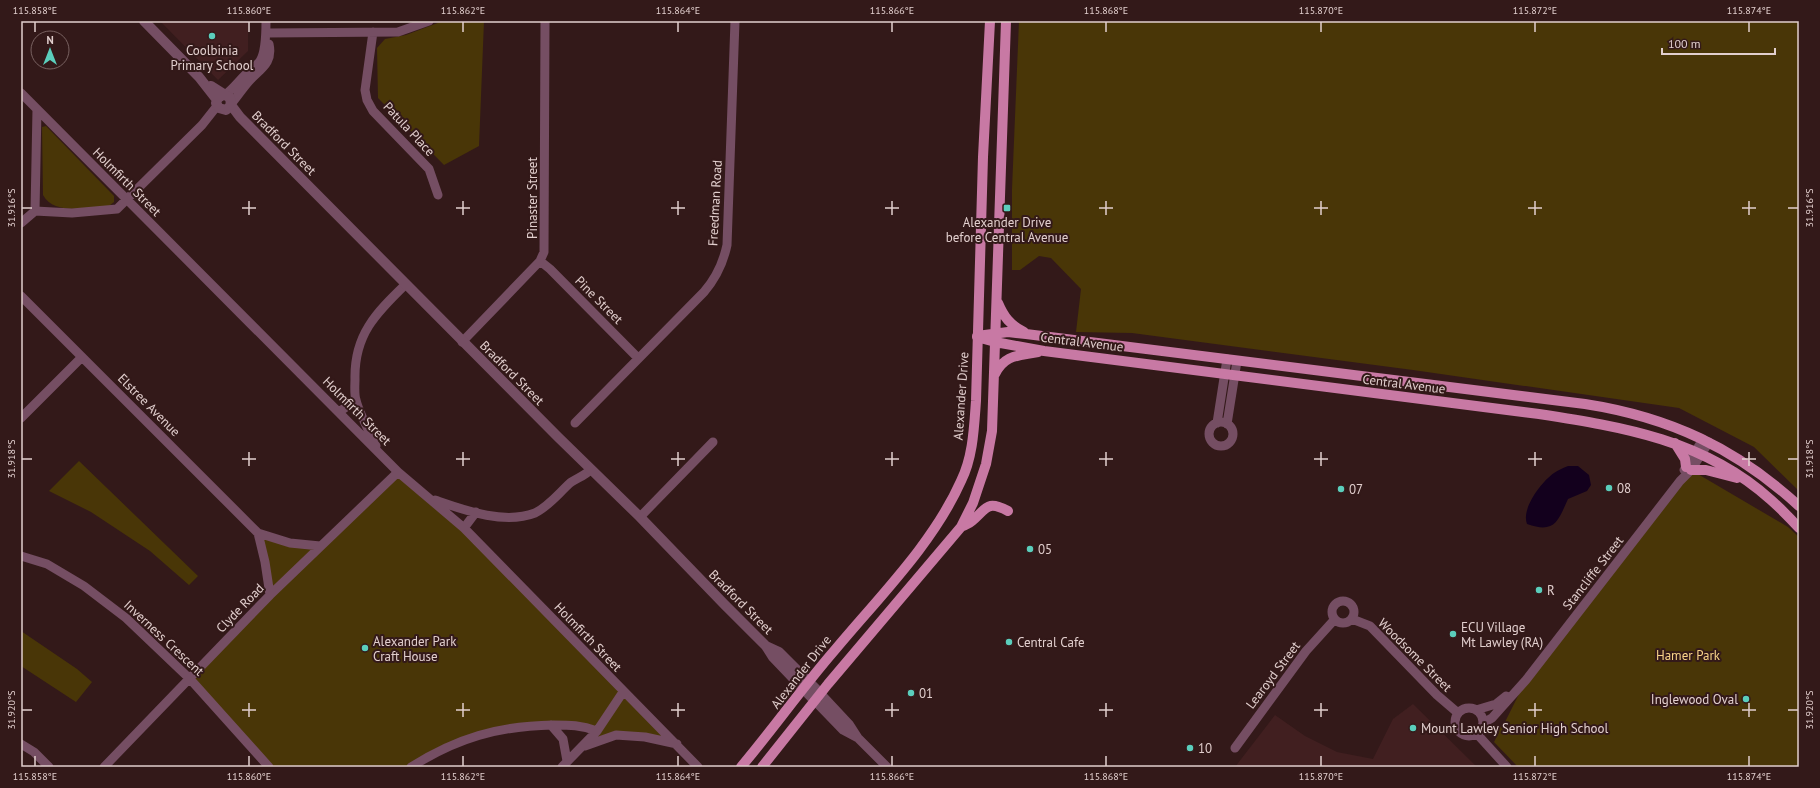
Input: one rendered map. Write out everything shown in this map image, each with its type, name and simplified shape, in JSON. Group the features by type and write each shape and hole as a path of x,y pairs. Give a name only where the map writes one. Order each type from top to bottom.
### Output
{"main road":[{"name":"Alexander Drive","path":"741,767 806,685 928,540 946,512 962,480 970,453 976,401 977,336 990,21"},
{"path":"762,767 818,697 961,527 973,503 986,464 992,431 995,374 996,298 1006,21"},
{"path":"996,298 1003,315 1009,322 1026,334"},
{"name":"Central Avenue","path":"996,338 1026,334 1605,408 1659,421 1706,440 1751,466 1776,485 1799,506"},
{"name":"Central Avenue","path":"977,336 996,338 1044,351 1539,414 1620,428 1675,443 1699,453 1744,480 1770,500 1799,528"},
{"path":"995,374 1000,364 1009,358 1044,351"},
{"path":"1675,443 1685,459 1689,469 1706,470 1744,480"},
{"path":"961,527 972,522 987,507 995,505 1008,511"}],"street":[{"name":"Bradford Street","path":"144,21 462,342 590,470 640,517 766,646 773,657 818,697 843,730 858,738 887,767"},
{"path":"21,223 35,211 72,213 117,209 127,201 202,125 209,121 244,76 260,61 266,33 266,21"},
{"path":"266,33 398,32 429,21"},
{"name":"Pinaster Street","path":"462,342 540,262 544,252 545,21"},
{"name":"Freedman Road","path":"575,423 712,282 724,256 727,237 735,21"},
{"name":"Patula Place","path":"373,32 365,90 367,100 373,111 429,169 438,195"},
{"name":"Holmfirth Street","path":"21,93 127,201 378,450 398,472 464,528 698,767"},
{"path":"35,211 37,109"},
{"name":"Pine Street","path":"540,262 550,269 638,358"},
{"path":"378,450 356,400 355,365 360,341 370,323 384,305 406,285"},
{"name":"Elstree Avenue","path":"21,296 258,532 290,543 320,546"},
{"path":"21,418 82,357"},
{"path":"1230,375 1217,423 1210,428 1209,436 1212,443 1220,446 1227,445 1232,439 1233,432 1227,424 1232,360"},
{"path":"339,412 356,400"},
{"path":"1217,423 1227,424"},
{"name":"Stancliffe Street","path":"1477,734 1482,729 1484,723 1492,718 1526,680 1689,469 1706,440"},
{"path":"640,517 713,442"},
{"path":"430,498 476,512 503,517 534,513 550,502 571,482 590,470"},
{"name":"Clyde Road","path":"104,767 270,595 398,472"},
{"path":"464,528 476,512"},
{"path":"258,532 265,562 270,595"},
{"name":"Inverness Crescent","path":"21,556 47,564 84,586 126,618 190,679 269,767"},
{"path":"1335,619 1333,613 1334,607 1338,603 1344,602 1350,604 1354,609 1352,619"},
{"name":"Woodsome Street","path":"1335,619 1343,623 1352,619 1370,626 1446,703 1458,713"},
{"name":"Learoyd Street","path":"1235,748 1303,656 1335,619"},
{"name":"Stancliffe Street","path":"1458,713 1466,708 1476,710 1496,704 1526,680"},
{"path":"565,764 597,731 623,692"},
{"path":"1476,710 1483,717 1484,723"},
{"path":"1458,713 1456,716 1455,726 1460,733 1469,736 1477,734 1507,767"},
{"path":"411,767 433,753 463,740 498,730 582,725 597,731"},
{"path":"552,726 563,739 565,764"},
{"path":"583,747 616,735 645,737 677,744"},
{"path":"21,744 34,752 49,767"}],"shaded area":[{"name":"Coolbinia Primary School","path":"160,21 248,21 248,51 218,80"},
{"path":"1568,466 1578,466 1589,475 1591,485 1587,491 1568,499 1561,514 1554,524 1544,527 1536,527 1527,524 1527,511 1533,496 1549,477"},
{"name":"Mount Lawley Senior High School","path":"1413,704 1477,767 1235,767 1275,715 1305,736 1337,752 1373,759 1393,719"}],"green space":[{"path":"443,21 484,21 479,146 444,165 378,98 377,48 385,39 406,35"},
{"path":"1019,21 1799,21 1799,491 1754,447 1679,408 1413,370 1132,333 1076,332 1081,289 1051,258 1039,256 1020,270 1012,270 1012,189"},
{"path":"46,126 114,196 114,202 109,206 73,209 55,206 48,202 43,195 42,127"},
{"path":"79,461 198,576 189,585 150,551 91,512 49,491"},
{"name":"Hamer Park","path":"1691,470 1788,527 1799,537 1799,767 1518,767 1494,742 1499,732 1497,730 1505,722 1526,680"},
{"path":"398,472 430,498 677,744 616,735 583,747 597,731 582,725 498,729 411,767 269,767 190,679 270,595 258,533 320,546"},
{"path":"21,631 77,669 92,682 76,702 21,666"}],"place":[{"name":"Coolbinia Primary School","path":"212,36"},
{"name":"Alexander Drive before Central Avenue","path":"1007,208"},
{"name":"08","path":"1609,488"},
{"name":"07","path":"1341,489"},
{"name":"05","path":"1030,549"},
{"name":"R","path":"1539,590"},
{"name":"ECU Village Mt Lawley (RA)","path":"1453,634"},
{"name":"Central Cafe","path":"1009,642"},
{"name":"Alexander Park Craft House","path":"365,648"},
{"name":"01","path":"911,693"},
{"name":"Inglewood Oval","path":"1746,699"},
{"name":"Mount Lawley Senior High School","path":"1413,728"},
{"name":"10","path":"1190,748"}]}
